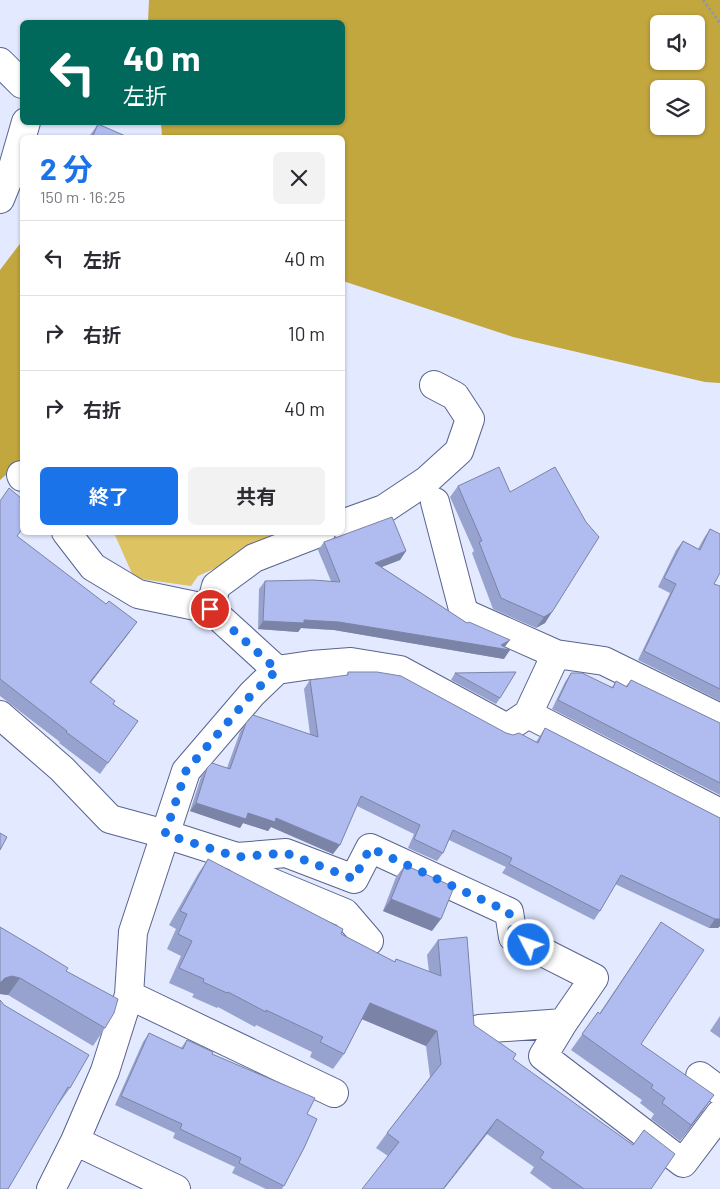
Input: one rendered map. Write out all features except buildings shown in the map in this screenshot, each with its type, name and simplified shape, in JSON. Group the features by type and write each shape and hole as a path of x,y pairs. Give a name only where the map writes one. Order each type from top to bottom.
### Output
{"street":[{"path":"0,62 20,82"},
{"path":"0,199 13,167 20,143"},
{"path":"345,523 384,509 426,481 459,451 470,419 455,396 434,384"},
{"path":"435,502 464,613 556,654 604,661 720,718"},
{"path":"68,535 93,567 138,594 210,609 277,670"},
{"path":"210,609 216,586 254,558 313,535"},
{"path":"51,1189 75,1141 104,1071 129,995 133,932 186,771 252,694 277,670 351,662 400,670 507,728 528,714 556,654"},
{"path":"528,714 720,814"},
{"path":"0,715 62,769 110,819 237,857 286,853 354,879 370,848 509,912 513,937 594,978 543,1056 683,1163 720,1114"},
{"path":"237,857 258,877 345,913 369,941"},
{"path":"129,995 334,1093"},
{"path":"479,1029 563,1023"},
{"path":"80,1056 104,1071"},
{"path":"75,1141 176,1189"}],"path":[{"path":"703,0 720,23"}],"shaded area":[{"path":"149,0 720,0 720,383 705,382 513,337 345,282 345,135 162,135 161,125 345,125 345,20 148,20"},
{"path":"20,244 20,463 0,480 0,270"},
{"path":"115,535 288,535 198,576 191,586 134,578"}],"route":[{"path":"210,609 277,670 252,694 186,771 165,834 237,857 286,853 354,879 370,848 509,912 513,937 529,945"}]}
